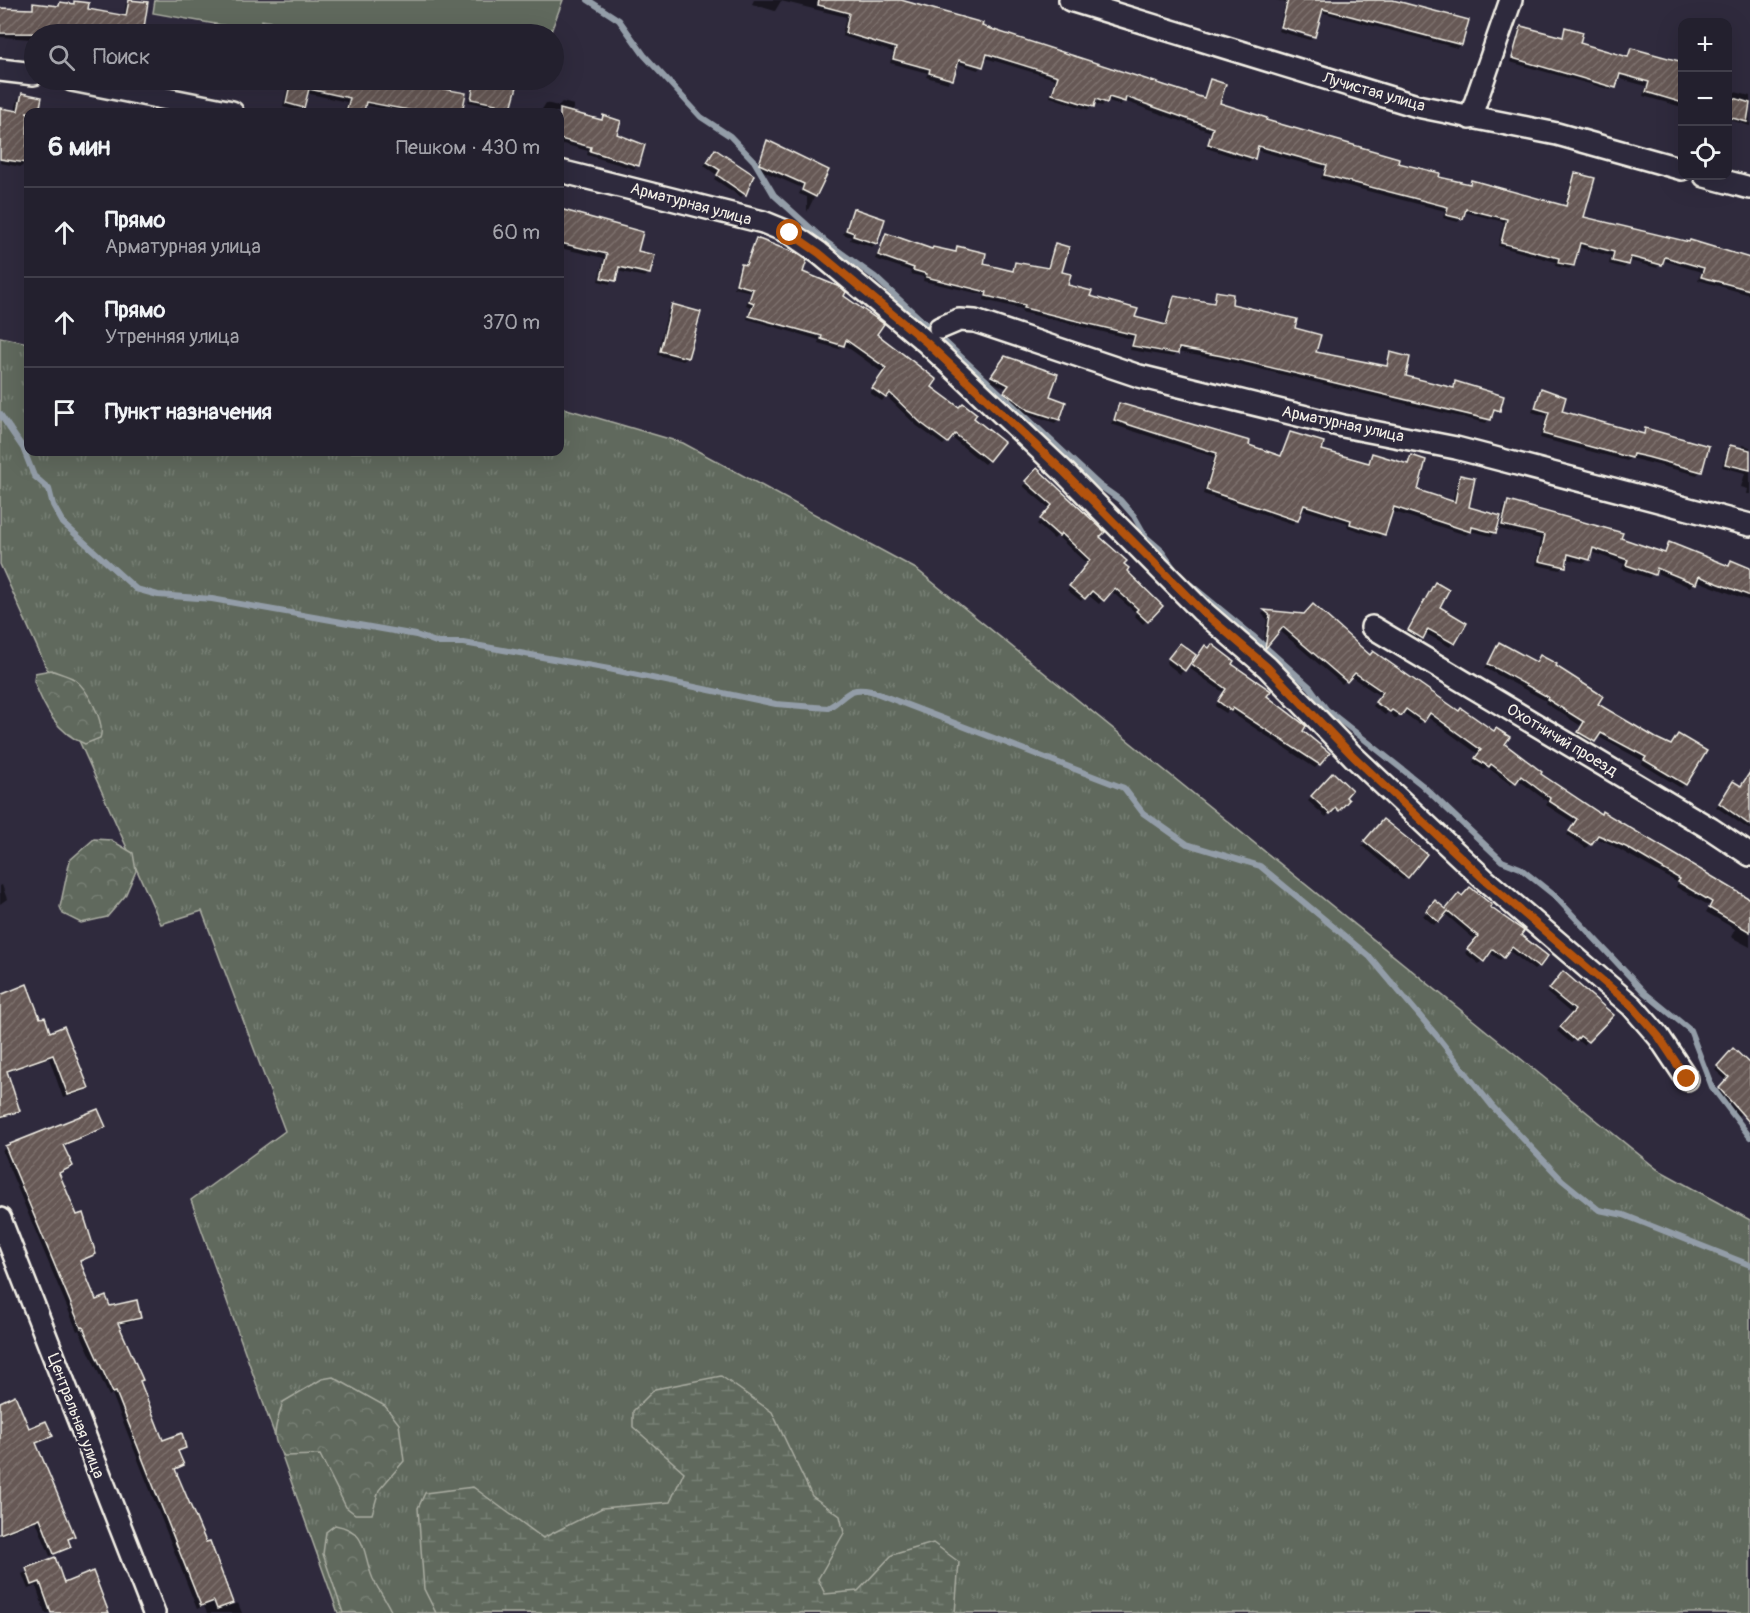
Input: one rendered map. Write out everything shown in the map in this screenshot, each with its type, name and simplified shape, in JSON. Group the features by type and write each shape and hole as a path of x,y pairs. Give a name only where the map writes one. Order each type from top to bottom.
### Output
{"street":[{"name":"Лучистая улица","path":"1070,0 1418,106 1557,134 1678,168"},
{"path":"1470,118 1511,0"},
{"path":"0,70 24,73"},
{"path":"122,90 212,108"},
{"name":"Арматурная улица","path":"564,172 763,222 790,233 933,337 959,320 975,321 1139,376 1342,426 1456,448 1750,525"},
{"path":"1720,180 1750,188"},
{"path":"933,337 1202,611 1267,667 1353,756 1485,880 1632,1006 1659,1037 1687,1079"},
{"name":"Охотничий проезд","path":"1372,627 1711,829 1750,855"},
{"name":"Центральная улица","path":"0,1218 154,1613"}],"green space":[{"path":"155,0 563,0 554,24 285,24 262,20 261,24 215,24 153,13"},
{"path":"0,337 24,342 24,456 564,456 564,408 683,443 916,569 1657,1169 1750,1220 1750,1613 338,1613 191,1200 285,1131 202,911 161,924 0,564"},
{"path":"51,670 74,679 84,690 98,715 100,738 85,744 75,739 59,726 47,710 34,681 35,673"},
{"path":"94,839 111,840 133,853 136,871 125,896 107,917 81,923 63,914 60,907 70,860"},
{"path":"721,1376 772,1412 812,1496 840,1516 844,1533 818,1579 825,1594 858,1591 892,1555 933,1543 959,1562 955,1613 436,1613 424,1589 418,1508 425,1493 473,1487 543,1538 602,1508 670,1502 684,1472 633,1427 633,1411 655,1389"},
{"path":"333,1377 385,1406 399,1424 404,1461 379,1490 372,1514 355,1514 346,1507 320,1455 284,1456 276,1443 276,1424 283,1402 322,1379"},
{"path":"335,1525 354,1532 359,1538 373,1579 392,1613 343,1613 323,1554 326,1532"}],"building":[{"path":"129,0 148,2 145,24 24,24 24,33 0,33 0,8 33,9 33,3 59,6 60,2 89,3 88,9 126,16"},
{"path":"819,0 901,0 983,23 982,26 1204,98 1210,79 1226,84 1220,103 1267,118 1266,120 1399,158 1398,163 1440,173 1439,177 1470,184 1471,180 1566,206 1575,173 1595,178 1584,217 1689,242 1690,240 1750,258 1750,290 1701,277 1704,268 1665,257 1662,265 1631,257 1629,265 1612,261 1614,252 1580,243 1574,266 1558,263 1559,258 1501,243 1507,219 1466,209 1463,219 1446,215 1448,207 1324,175 1327,165 1258,146 1255,159 1208,144 1213,128 1126,97 1125,102 1109,97 1107,103 1096,99 1094,107 1052,94 1058,76 987,54 983,67 959,60 953,80 929,73 930,69 893,59 896,48 845,33 849,13 818,5"},
{"path":"1288,0 1393,0 1469,20 1462,45 1323,9 1315,37 1281,27"},
{"path":"1521,26 1563,37 1565,27 1583,32 1580,43 1628,57 1631,48 1678,61 1678,102 1646,92 1649,82 1620,74 1616,88 1512,58"},
{"path":"289,90 309,90 304,108 286,103"},
{"path":"314,90 449,90 466,93 463,108 398,108 366,102 365,108 347,108 350,98"},
{"path":"473,90 516,90 511,108 495,108 496,104 471,99"},
{"path":"22,93 42,97 40,108 24,108 24,163 0,159 0,108 18,111"},
{"path":"1732,97 1750,103 1747,122 1732,118"},
{"path":"564,110 602,120 603,115 621,121 617,134 645,145 639,166 590,151 591,147 564,140"},
{"path":"767,140 829,170 816,197 802,190 804,184 759,164"},
{"path":"715,149 754,175 746,195 717,175 720,170 707,162"},
{"path":"853,208 885,219 877,244 853,236 854,233 846,230"},
{"path":"564,210 643,232 638,251 655,255 650,274 619,267 616,281 601,278 607,254 564,244"},
{"path":"886,233 932,249 933,247 956,252 957,246 986,253 984,264 1013,271 1015,262 1048,268 1055,243 1069,247 1062,272 1071,274 1068,285 1092,291 1090,296 1138,309 1135,317 1166,325 1174,296 1214,303 1216,291 1233,294 1232,304 1297,319 1295,328 1321,335 1316,352 1387,366 1390,352 1410,357 1406,376 1454,388 1455,381 1504,396 1500,411 1494,409 1491,420 1222,356 1179,348 1178,354 1132,346 1135,335 1024,308 1025,305 986,296 987,292 926,277 927,274 913,270 914,268 878,255"},
{"path":"756,238 798,254 807,260 803,272 842,288 846,292 844,296 884,324 877,334 937,380 932,387 959,407 963,403 977,414 974,418 1004,442 989,461 955,434 948,443 921,423 890,393 886,398 872,388 886,368 846,340 844,346 821,339 822,336 749,316 754,303 749,301 753,289 736,284 741,264 746,265"},
{"path":"672,304 701,312 688,358 660,351"},
{"path":"1005,356 1058,374 1050,396 1066,402 1060,420 1029,410 1004,392 1009,385 991,376"},
{"path":"1541,388 1566,397 1562,411 1644,434 1645,428 1709,446 1702,472 1633,454 1632,458 1543,434 1549,412 1535,408"},
{"path":"1119,403 1250,441 1249,445 1281,456 1290,432 1324,442 1322,450 1369,463 1372,453 1408,464 1411,455 1426,460 1418,490 1455,502 1460,475 1475,478 1469,507 1501,516 1496,533 1472,527 1471,532 1394,507 1385,535 1350,524 1351,520 1304,505 1298,521 1206,490 1217,453 1114,420"},
{"path":"1730,445 1750,450 1750,470 1725,464"},
{"path":"1037,468 1105,532 1100,537 1127,561 1124,564 1129,568 1127,571 1163,606 1148,622 1136,611 1138,609 1115,588 1104,601 1092,591 1085,599 1069,586 1090,560 1061,533 1059,536 1040,519 1052,505 1025,481"},
{"path":"1508,501 1623,533 1621,538 1665,553 1669,542 1729,566 1731,560 1750,568 1750,596 1699,576 1696,584 1657,568 1655,575 1626,565 1628,560 1593,548 1590,560 1568,554 1566,567 1539,561 1545,535 1502,525"},
{"path":"1435,582 1449,590 1440,607 1467,623 1455,644 1428,629 1423,639 1408,630"},
{"path":"1313,604 1370,655 1373,651 1459,711 1461,708 1494,731 1496,728 1510,737 1505,744 1542,772 1541,774 1601,814 1602,811 1750,899 1750,932 1709,908 1712,902 1678,882 1680,879 1626,847 1598,835 1591,845 1569,831 1577,819 1549,801 1550,798 1521,776 1516,783 1491,764 1489,767 1475,758 1481,750 1430,713 1424,722 1406,709 1401,716 1392,710 1390,712 1375,702 1383,692 1355,673 1347,682 1283,627 1265,649 1270,615 1264,610 1304,614"},
{"path":"1499,642 1536,662 1540,655 1557,664 1556,666 1603,696 1598,704 1656,738 1671,745 1678,734 1707,751 1686,785 1644,760 1646,757 1601,733 1595,742 1578,732 1584,722 1547,699 1548,697 1488,664"},
{"path":"1180,643 1196,655 1185,671 1168,658"},
{"path":"1212,644 1234,661 1232,664 1271,691 1267,696 1306,726 1303,731 1330,753 1320,765 1233,708 1231,711 1218,701 1226,689 1192,664 1205,645 1209,648"},
{"path":"1333,772 1352,790 1346,797 1349,800 1339,811 1336,808 1330,814 1311,796"},
{"path":"1750,772 1750,825 1719,803 1733,781 1741,786"},
{"path":"1383,819 1427,854 1408,878 1364,841"},
{"path":"1470,887 1492,905 1490,907 1524,931 1521,935 1548,956 1539,968 1512,947 1504,958 1493,949 1484,962 1467,949 1478,936 1448,911 1439,922 1426,911 1435,900 1446,909 1459,893 1462,896"},
{"path":"1563,971 1614,1015 1588,1042 1580,1036 1576,1041 1560,1027 1575,1010 1549,989"},
{"path":"27,984 40,1018 45,1017 50,1032 64,1026 89,1088 68,1095 53,1055 7,1071 20,1111 0,1117 0,995"},
{"path":"1733,1048 1750,1064 1750,1123 1719,1088 1729,1077 1717,1066"},
{"path":"98,1109 106,1127 63,1145 73,1166 59,1173 77,1215 83,1213 96,1254 80,1261 96,1300 106,1296 110,1306 137,1300 141,1318 118,1323 143,1380 140,1381 163,1440 182,1433 186,1448 178,1451 184,1465 175,1469 206,1542 210,1541 233,1603 217,1609 214,1601 201,1606 116,1392 113,1393 83,1327 81,1328 5,1146"},
{"path":"15,1395 29,1428 46,1421 53,1436 36,1443 75,1536 68,1539 71,1547 54,1554 40,1518 0,1534 0,1402"},
{"path":"55,1557 64,1583 93,1571 109,1613 51,1613 40,1582 32,1585 26,1568"}],"waterway":[{"path":"588,0 619,20 644,55 701,117 730,136 754,161 774,195 826,242 875,277 1099,485 1120,500 1134,516 1146,537 1160,549 1175,570"},
{"path":"0,414 24,451"},
{"path":"26,456 34,476 49,489 53,505 63,523 136,589 158,595 212,599 416,635 439,643 464,643 609,669 776,704 828,708 851,691 871,691 1124,788 1143,813 1187,844 1260,866 1370,957 1492,1106 1562,1180 1599,1210 1624,1215 1750,1265"},
{"path":"1191,585 1310,687 1326,709 1422,785 1502,861 1520,868 1555,896 1645,993 1690,1030 1712,1087 1750,1137"}],"route":[{"path":"790,233 819,253 927,343 1062,470 1202,611 1267,667 1353,756 1485,880 1632,1006 1659,1037 1687,1079"}]}
